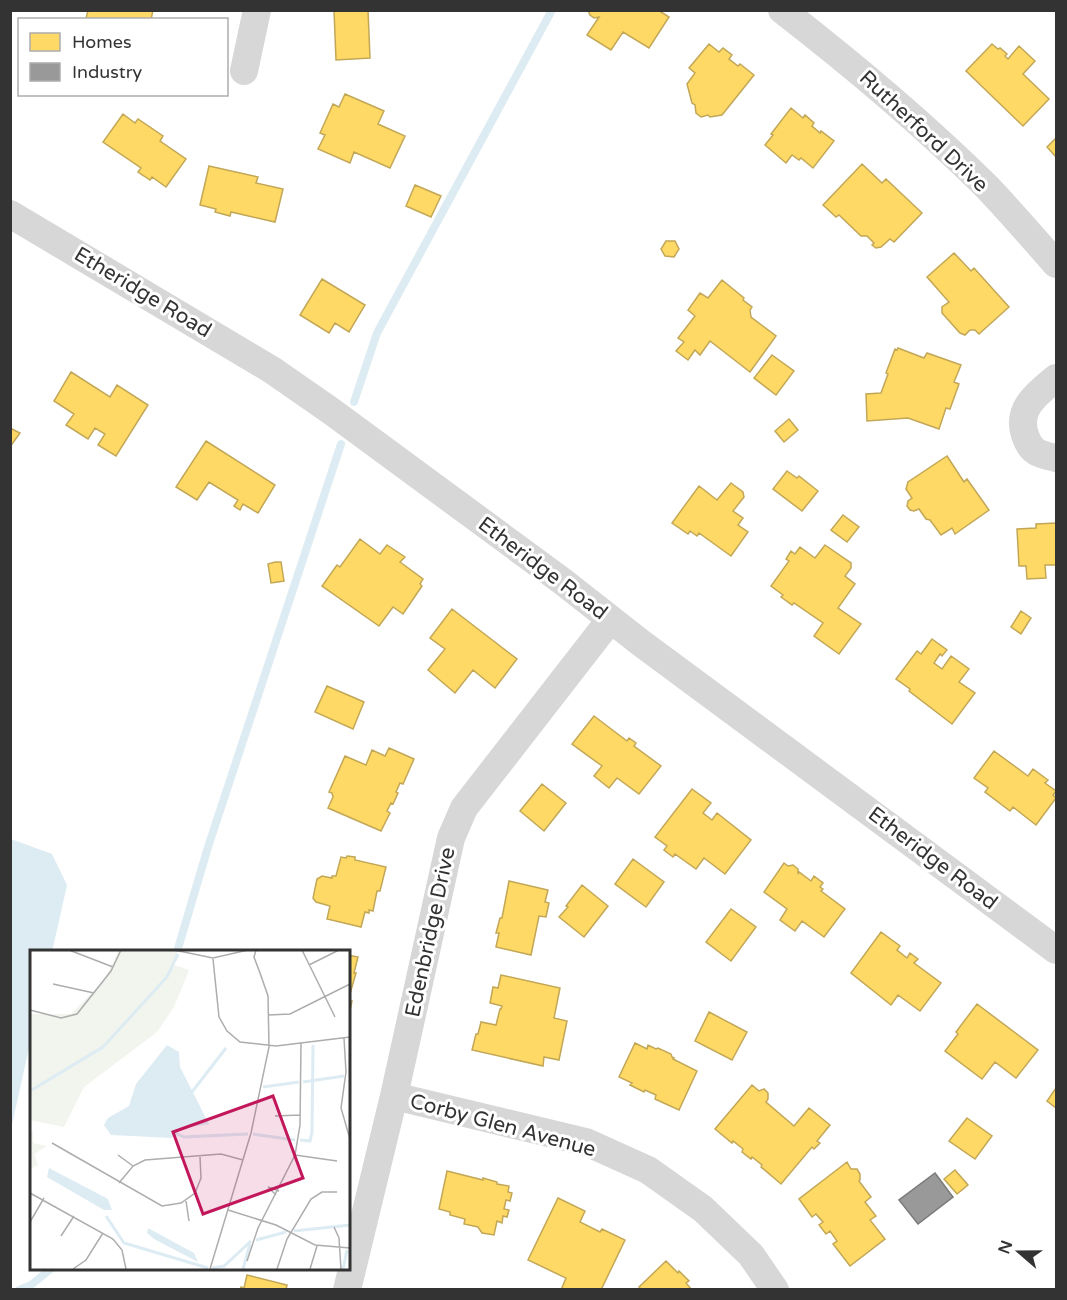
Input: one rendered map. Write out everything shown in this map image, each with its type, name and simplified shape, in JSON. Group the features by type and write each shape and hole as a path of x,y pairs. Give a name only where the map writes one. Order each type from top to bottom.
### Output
{"street":[{"path":"244,71 257,10"},
{"name":"Rutherford Drive","path":"782,10 860,72 925,129 987,188 1056,264"},
{"name":"Etheridge Road","path":"10,214 272,370 562,581 610,620 1056,950"},
{"path":"1056,378 1036,395 1026,408 1022,425 1029,444 1039,454 1056,458"},
{"name":"Edenbridge Drive","path":"347,1290 394,1096 451,838 464,808 610,620"},
{"name":"Corby Glen Avenue","path":"394,1096 586,1142 648,1170 703,1209 751,1255 776,1290"}],"shaded area":[{"path":"11,839 52,854 67,885 52,950 30,950 30,1044 11,1129"}],"building: Homes":[{"path":"88,10 153,10 151,18 86,18"},
{"path":"334,10 368,10 370,58 336,60"},
{"path":"588,10 658,10 669,17 649,48 623,32 611,50 587,35 599,17 594,18"},
{"path":"709,44 719,52 723,48 732,55 729,59 754,75 722,115 701,117 696,113 687,84 695,73 689,68"},
{"path":"992,44 1007,54 1005,56 1008,59 1019,46 1035,61 1023,74 1049,99 1023,126 966,71"},
{"path":"345,94 384,111 378,124 405,136 390,168 354,152 350,163 318,149 325,135 320,133 333,104 339,107"},
{"path":"791,108 803,118 805,115 814,123 812,126 834,141 813,168 801,158 799,160 792,155 786,163 765,145"},
{"path":"123,114 135,123 138,119 163,136 160,141 186,159 166,187 152,177 150,180 138,172 141,168 103,142"},
{"path":"1056,138 1056,157 1047,147"},
{"path":"862,164 882,183 886,179 922,213 894,242 890,239 881,247 876,248 867,236 861,236 839,215 836,217 823,205"},
{"path":"209,166 258,177 256,183 283,189 275,222 231,212 230,216 200,205"},
{"path":"415,185 441,196 431,217 406,206"},
{"path":"666,241 675,241 679,249 674,257 665,256 661,249"},
{"path":"954,253 971,271 974,268 1009,307 979,334 975,330 970,330 965,335 960,333 942,313 942,307 949,302 927,277"},
{"path":"322,279 365,305 349,332 335,323 329,333 300,315"},
{"path":"722,280 752,307 751,317 776,336 750,372 710,341 700,355 695,350 688,360 676,351 684,342 678,338 695,316 688,310 700,293 708,298"},
{"path":"898,348 924,358 927,353 961,365 954,382 959,384 950,409 946,408 939,429 908,418 867,421 866,394 881,393 895,349"},
{"path":"772,355 794,371 776,395 754,378"},
{"path":"71,372 110,397 117,385 148,405 116,456 98,445 105,434 95,428 88,439 66,425 74,414 54,401"},
{"path":"789,419 798,430 784,442 775,431"},
{"path":"10,428 20,433 10,447"},
{"path":"206,441 275,485 258,513 243,504 240,510 234,506 238,500 209,482 197,500 176,487"},
{"path":"947,456 964,482 967,479 989,510 955,534 952,528 941,535 919,509 910,510 907,506 908,501 912,498 906,489 908,482"},
{"path":"787,471 797,478 799,476 818,491 802,511 773,489"},
{"path":"731,483 743,492 744,497 733,511 743,518 738,525 748,532 731,556 699,533 697,536 690,531 688,534 672,523 699,486 717,500"},
{"path":"843,515 859,527 847,542 831,530"},
{"path":"1056,523 1056,565 1045,565 1046,578 1027,579 1026,566 1019,566 1017,529 1036,528 1036,524"},
{"path":"360,539 380,554 387,545 405,557 400,562 423,579 420,584 422,586 403,614 393,607 379,626 322,586 337,565 340,567"},
{"path":"825,545 851,563 851,568 845,576 855,584 838,608 861,624 839,654 814,636 823,623 794,603 792,605 771,586 789,561 786,559 791,551 795,554 800,547 815,558"},
{"path":"281,562 284,581 271,583 268,564"},
{"path":"452,609 517,659 495,688 473,670 455,693 428,670 445,649 430,638"},
{"path":"1021,611 1031,618 1021,634 1011,627"},
{"path":"932,639 947,650 942,656 940,654 934,663 942,669 951,656 969,669 959,682 975,693 952,724 896,679 917,651 921,654"},
{"path":"327,686 364,702 353,729 315,712"},
{"path":"594,716 627,741 629,738 636,743 634,746 661,766 639,794 617,778 609,788 594,776 602,766 572,744"},
{"path":"389,748 414,759 403,784 400,783 393,804 391,803 387,811 390,813 381,831 328,808 333,797 329,792 345,756 366,765 372,750 385,756"},
{"path":"994,751 1028,776 1033,769 1048,780 1045,783 1056,791 1053,795 1056,798 1036,825 1013,807 1010,811 985,792 988,788 974,778"},
{"path":"542,784 566,803 544,831 520,811"},
{"path":"692,789 711,803 703,813 712,820 717,813 751,840 725,874 704,858 696,869 675,854 673,857 664,850 667,846 655,837"},
{"path":"347,856 386,867 380,891 377,891 373,911 365,912 361,927 327,919 330,906 316,902 313,898 317,879 322,876 332,878 336,876 341,857 346,858"},
{"path":"633,859 664,882 646,907 615,884"},
{"path":"784,863 788,866 793,865 798,869 798,874 799,872 811,881 814,876 823,883 820,887 823,889 821,891 845,909 824,937 802,921 795,931 780,920 787,909 764,892"},
{"path":"509,881 548,890 545,902 549,903 546,917 539,916 531,955 496,947 499,933 496,933 500,918 502,918"},
{"path":"582,885 608,906 584,937 559,917"},
{"path":"731,909 756,927 731,961 706,942"},
{"path":"881,932 900,946 897,950 907,958 910,953 918,959 914,963 941,983 920,1011 898,995 891,1005 851,973"},
{"path":"350,955 358,957 354,973 356,973 350,994"},
{"path":"501,975 560,988 554,1018 567,1021 559,1060 544,1057 543,1066 472,1050 481,1022 496,1025 502,1006 490,1003 493,987 498,988"},
{"path":"977,1004 1038,1050 1016,1078 995,1062 982,1079 945,1051"},
{"path":"709,1012 747,1032 732,1060 695,1041"},
{"path":"635,1043 647,1049 648,1045 658,1048 671,1054 673,1059 697,1071 679,1110 655,1099 656,1095 645,1090 644,1092 619,1077"},
{"path":"752,1085 759,1091 764,1089 768,1093 766,1102 794,1126 809,1108 830,1125 817,1141 820,1143 814,1149 812,1147 781,1184 761,1167 762,1165 742,1152 743,1149 715,1129"},
{"path":"1056,1088 1056,1108 1047,1101"},
{"path":"967,1118 992,1136 975,1159 949,1141"},
{"path":"847,1162 851,1169 857,1169 860,1174 859,1181 871,1197 865,1202 876,1216 870,1220 885,1239 850,1266 833,1244 837,1241 830,1231 826,1234 819,1225 823,1222 816,1214 812,1217 799,1199"},
{"path":"955,1170 968,1185 957,1194 944,1179"},
{"path":"447,1171 509,1186 508,1192 512,1193 510,1201 506,1200 504,1209 509,1210 507,1217 503,1216 502,1223 497,1221 494,1235 482,1233 478,1227 464,1224 465,1219 439,1209"},
{"path":"558,1198 585,1211 580,1222 600,1232 602,1229 625,1240 601,1290 561,1290 566,1278 528,1260"},
{"path":"666,1261 689,1281 686,1283 692,1290 642,1290 639,1287"},
{"path":"247,1275 287,1285 286,1290 240,1290 241,1287 244,1288"}],"building: Industry":[{"path":"935,1173 953,1197 918,1224 899,1200"}],"waterway":[{"path":"354,402 377,333 552,10"},
{"path":"178,950 208,847 341,444"},
{"path":"19,1290 31,1285 50,1270"}]}
